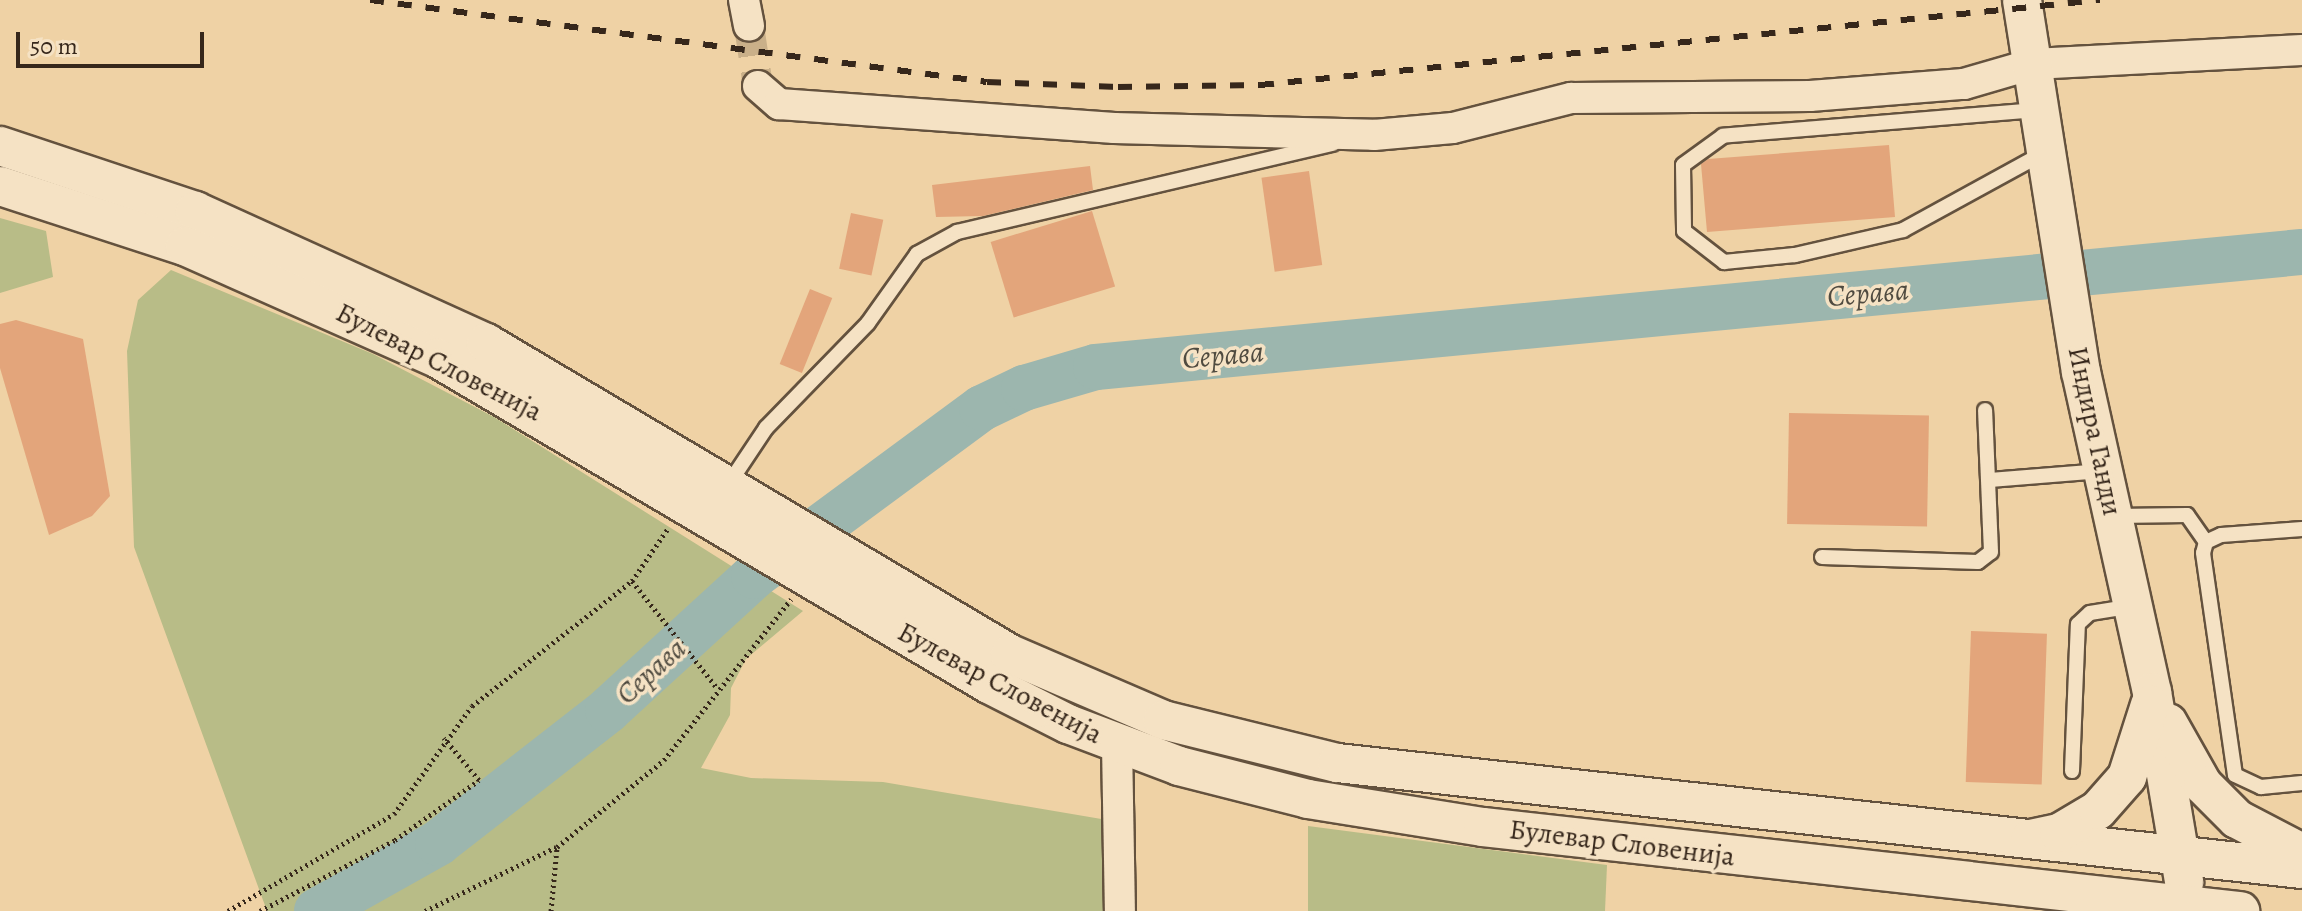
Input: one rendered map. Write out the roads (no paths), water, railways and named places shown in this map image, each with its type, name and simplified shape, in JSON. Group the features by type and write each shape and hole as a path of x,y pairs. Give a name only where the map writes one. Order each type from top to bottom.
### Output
{"street":[{"name":"Индира Ганди","path":"2022,0 2071,309 2152,692 2189,908"},
{"path":"758,86 779,104 1114,128 1374,135 1453,128 1571,98 1810,96 1964,84 2033,64 2302,50"},
{"name":"Булевар Словенија","path":"0,146 181,206 332,268 486,343 708,500 811,578 860,587 989,684 1117,744 1245,784 1402,815 2189,908 2240,911"},
{"name":"Булевар Словенија","path":"0,186 185,246 322,302 708,500 860,587 1115,702 1323,760 2016,842 2180,860 2302,869"},
{"path":"2016,842 2059,833 2098,810 2127,777 2152,692"},
{"path":"2152,692 2203,785 2267,841 2302,853"},
{"path":"1117,744 1120,911"},
{"path":"1965,882 2058,911"}],"lane":[{"path":"2040,110 1723,136 1683,165 1684,231 1724,262 1795,255 1903,230 2046,152"},
{"path":"708,500 766,428 868,323 917,254 944,240 1374,135"},
{"path":"1822,557 1978,562 1991,552 1994,537 1985,410"},
{"path":"1990,480 2103,471"},
{"path":"2113,516 2187,515 2206,542 2235,775 2261,787 2302,783"},
{"path":"2206,542 2302,529"},
{"path":"2072,771 2078,624 2090,613 2133,606"}],"waterway":[{"name":"Серава","path":"317,911 438,843 608,710 754,576 982,408 1024,388 1096,367 2302,252"}],"tunnel":[{"path":"749,26 758,86"}],"railway":[{"path":"370,0 987,82 1118,87 1260,85 2100,0"}]}
